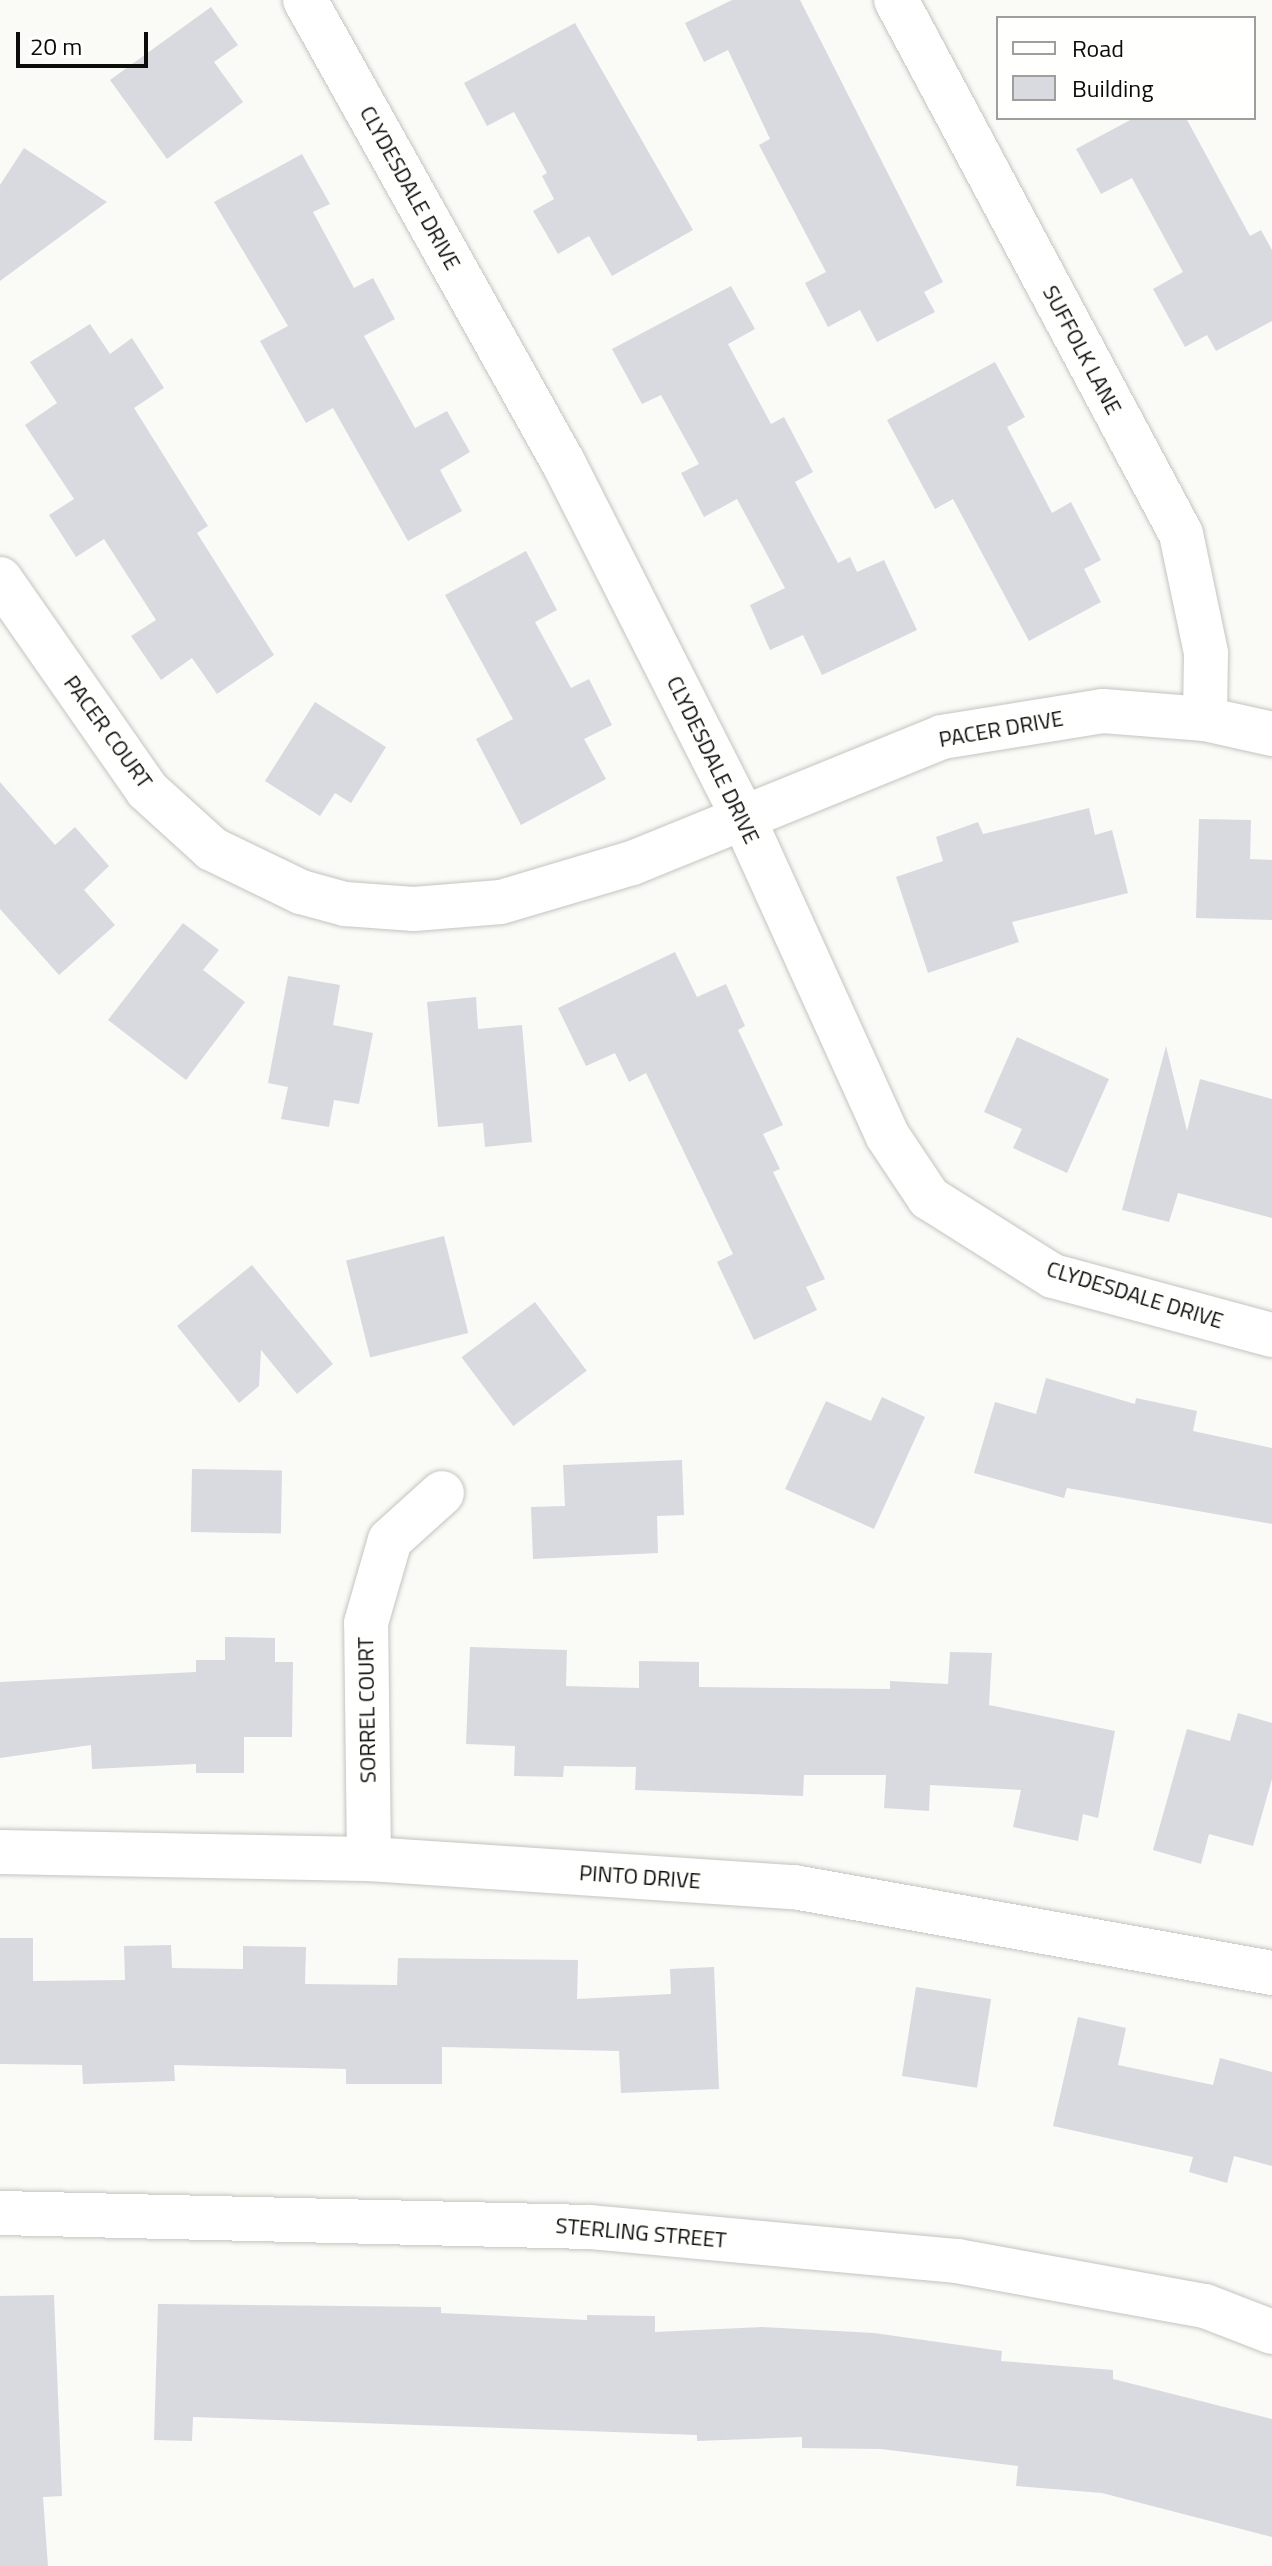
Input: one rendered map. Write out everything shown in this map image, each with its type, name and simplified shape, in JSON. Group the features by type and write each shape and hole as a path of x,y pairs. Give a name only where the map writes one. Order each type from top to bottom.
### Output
{"street":[{"name":"CLYDESDALE DRIVE","path":"305,0 564,464 742,815 887,1135 929,1198 1053,1276 1272,1335"},
{"name":"SUFFOLK LANE","path":"896,0 1181,534 1206,653 1205,719"},
{"name":"PACER COURT","path":"0,579 147,790 212,849 301,892 414,909 501,902 632,863 742,815"},
{"name":"PACER DRIVE","path":"742,815 942,737 1103,711 1205,719 1272,734"},
{"name":"SORREL COURT","path":"369,1859 366,1623 390,1540 442,1493"},
{"name":"PINTO DRIVE","path":"0,1852 369,1859 794,1887 1272,1973"},
{"name":"STERLING STREET","path":"0,2213 619,2229 957,2261 1205,2306 1272,2332"}],"building":[{"path":"732,0 800,0 943,282 924,292 935,312 877,342 860,310 828,327 805,283 826,272 759,145 770,139 728,50 704,62 685,23"},
{"path":"211,7 238,45 214,62 243,102 167,159 110,80"},
{"path":"575,23 693,230 612,276 589,236 558,254 533,211 554,199 542,176 547,173 514,112 487,126 464,83"},
{"path":"1130,120 1187,120 1250,236 1261,230 1272,250 1272,321 1216,351 1207,335 1185,347 1153,289 1183,272 1132,178 1101,194 1076,149"},
{"path":"24,148 107,202 0,281 0,185"},
{"path":"302,154 330,204 313,212 354,288 373,278 395,319 364,336 415,428 447,411 470,452 440,470 462,511 408,541 333,408 306,423 260,341 288,326 214,202"},
{"path":"731,286 755,329 728,344 771,424 784,417 813,472 795,482 838,563 850,557 857,572 884,560 917,630 822,675 803,635 770,650 750,605 785,588 737,499 704,517 681,473 699,464 661,395 642,404 612,349"},
{"path":"90,324 110,354 132,338 164,388 134,408 208,526 197,533 274,655 217,694 192,658 161,680 131,636 156,620 104,539 76,557 49,515 74,499 25,425 57,403 30,362"},
{"path":"995,362 1025,417 1007,427 1052,513 1071,502 1101,560 1084,569 1101,602 1029,641 953,499 935,509 887,420"},
{"path":"526,551 557,610 535,622 571,688 589,679 612,725 584,739 606,779 521,825 476,739 513,719 445,595"},
{"path":"315,702 386,747 351,803 335,793 320,816 265,781"},
{"path":"0,782 55,845 75,827 109,866 84,890 115,925 59,975 0,909"},
{"path":"1089,808 1095,835 1112,830 1128,893 1012,922 1019,942 928,973 896,877 943,861 936,837 978,822 983,834"},
{"path":"1199,819 1251,820 1250,859 1272,860 1272,920 1196,918"},
{"path":"183,923 219,950 203,970 245,1002 186,1080 108,1020"},
{"path":"675,952 697,997 726,984 745,1026 738,1030 783,1125 763,1134 780,1169 773,1172 825,1279 806,1287 817,1310 754,1340 717,1262 733,1254 646,1073 629,1082 615,1053 586,1066 558,1008"},
{"path":"288,976 340,985 333,1025 373,1033 359,1104 334,1100 329,1127 281,1119 288,1087 268,1083"},
{"path":"476,997 478,1029 522,1025 532,1142 485,1147 483,1123 438,1127 427,1002"},
{"path":"1017,1037 1109,1079 1067,1173 1013,1148 1022,1129 984,1112"},
{"path":"1166,1046 1187,1131 1200,1079 1272,1099 1272,1218 1178,1193 1169,1222 1122,1210"},
{"path":"444,1236 468,1333 370,1357 346,1260"},
{"path":"252,1265 333,1364 297,1394 261,1350 259,1386 239,1403 177,1326"},
{"path":"535,1302 587,1371 513,1426 462,1357"},
{"path":"1046,1378 1135,1404 1136,1398 1197,1411 1193,1431 1272,1448 1272,1524 1067,1488 1064,1498 974,1473 995,1402 1036,1414"},
{"path":"882,1397 925,1417 874,1529 785,1489 826,1401 871,1421"},
{"path":"682,1460 684,1515 657,1516 658,1553 533,1559 531,1507 565,1506 563,1465"},
{"path":"192,1469 282,1471 281,1534 191,1532"},
{"path":"225,1637 275,1638 275,1662 293,1662 292,1737 244,1737 244,1773 196,1773 196,1764 92,1769 91,1745 0,1758 0,1682 196,1672 196,1660 225,1660"},
{"path":"470,1647 567,1650 566,1686 639,1688 639,1661 699,1662 699,1687 890,1689 890,1681 948,1684 950,1652 992,1653 989,1705 1115,1731 1098,1818 1083,1814 1078,1841 1013,1827 1021,1790 930,1785 929,1811 884,1808 886,1775 804,1775 803,1796 635,1790 636,1767 564,1766 563,1777 514,1776 515,1746 466,1744"},
{"path":"1238,1713 1272,1723 1272,1779 1253,1846 1209,1834 1201,1864 1153,1850 1187,1729 1230,1741"},
{"path":"0,1938 33,1938 33,1981 125,1980 124,1946 171,1945 172,1968 243,1969 243,1946 306,1947 305,1984 397,1985 398,1958 578,1960 577,1999 671,1994 670,1969 714,1967 719,2089 621,2093 619,2051 442,2047 442,2084 346,2084 346,2069 174,2065 175,2081 83,2084 82,2065 0,2064"},
{"path":"916,1987 991,1999 977,2088 902,2076"},
{"path":"1078,2017 1126,2028 1118,2065 1213,2085 1220,2058 1272,2072 1272,2166 1234,2156 1227,2183 1189,2172 1193,2157 1053,2126"},
{"path":"54,2295 62,2496 43,2497 48,2566 0,2566 0,2296"},
{"path":"158,2304 441,2307 441,2313 587,2320 587,2315 655,2316 655,2332 762,2327 874,2333 1002,2351 1001,2361 1113,2370 1113,2379 1272,2419 1272,2537 1102,2493 1016,2486 1018,2466 881,2449 802,2448 802,2437 697,2441 697,2435 193,2417 192,2441 154,2440"}]}
